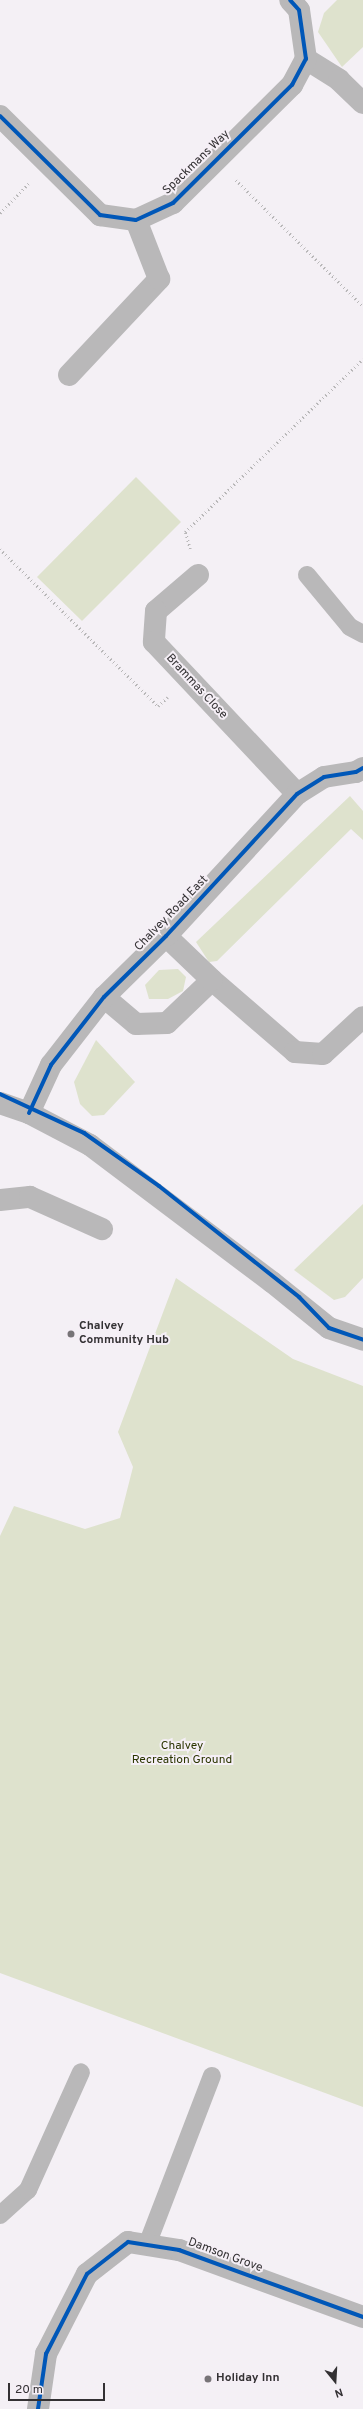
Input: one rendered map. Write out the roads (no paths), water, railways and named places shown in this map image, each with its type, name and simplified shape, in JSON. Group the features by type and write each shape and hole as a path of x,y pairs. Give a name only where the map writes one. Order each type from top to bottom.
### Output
{"street":[{"path":"290,0 299,10 306,59 339,80 363,103"},
{"name":"Spackmans Way","path":"136,220 173,203 292,85 306,59"},
{"path":"0,116 100,215 136,220 160,279 69,375"},
{"name":"Brammas Close","path":"198,575 156,610 154,642 297,794"},
{"name":"Chalvey Road East","path":"29,1113 50,1065 104,997 166,936 297,794 324,778 356,772 363,768"},
{"name":"Chalvey Road East","path":"166,936 212,980 295,1052 323,1054 363,1017"},
{"path":"104,997 136,1024 167,1023 212,980"},
{"path":"0,1103 29,1113 90,1145 272,1282 329,1328 363,1340"},
{"path":"0,1200 30,1197 102,1229"},
{"name":"Damson Grove","path":"38,2409 46,2354 87,2274 128,2242 180,2250 363,2317"}],"lane":[{"path":"307,575 350,627 363,634"},
{"path":"0,2215 28,2190 81,2072"},
{"path":"147,2246 212,2076"}],"place":[{"name":"Chalvey Community Hub","path":"71,1334"},
{"name":"Holiday Inn","path":"208,2379"}],"park label":[{"name":"Chalvey Recreation Ground","path":"182,1754"}]}
